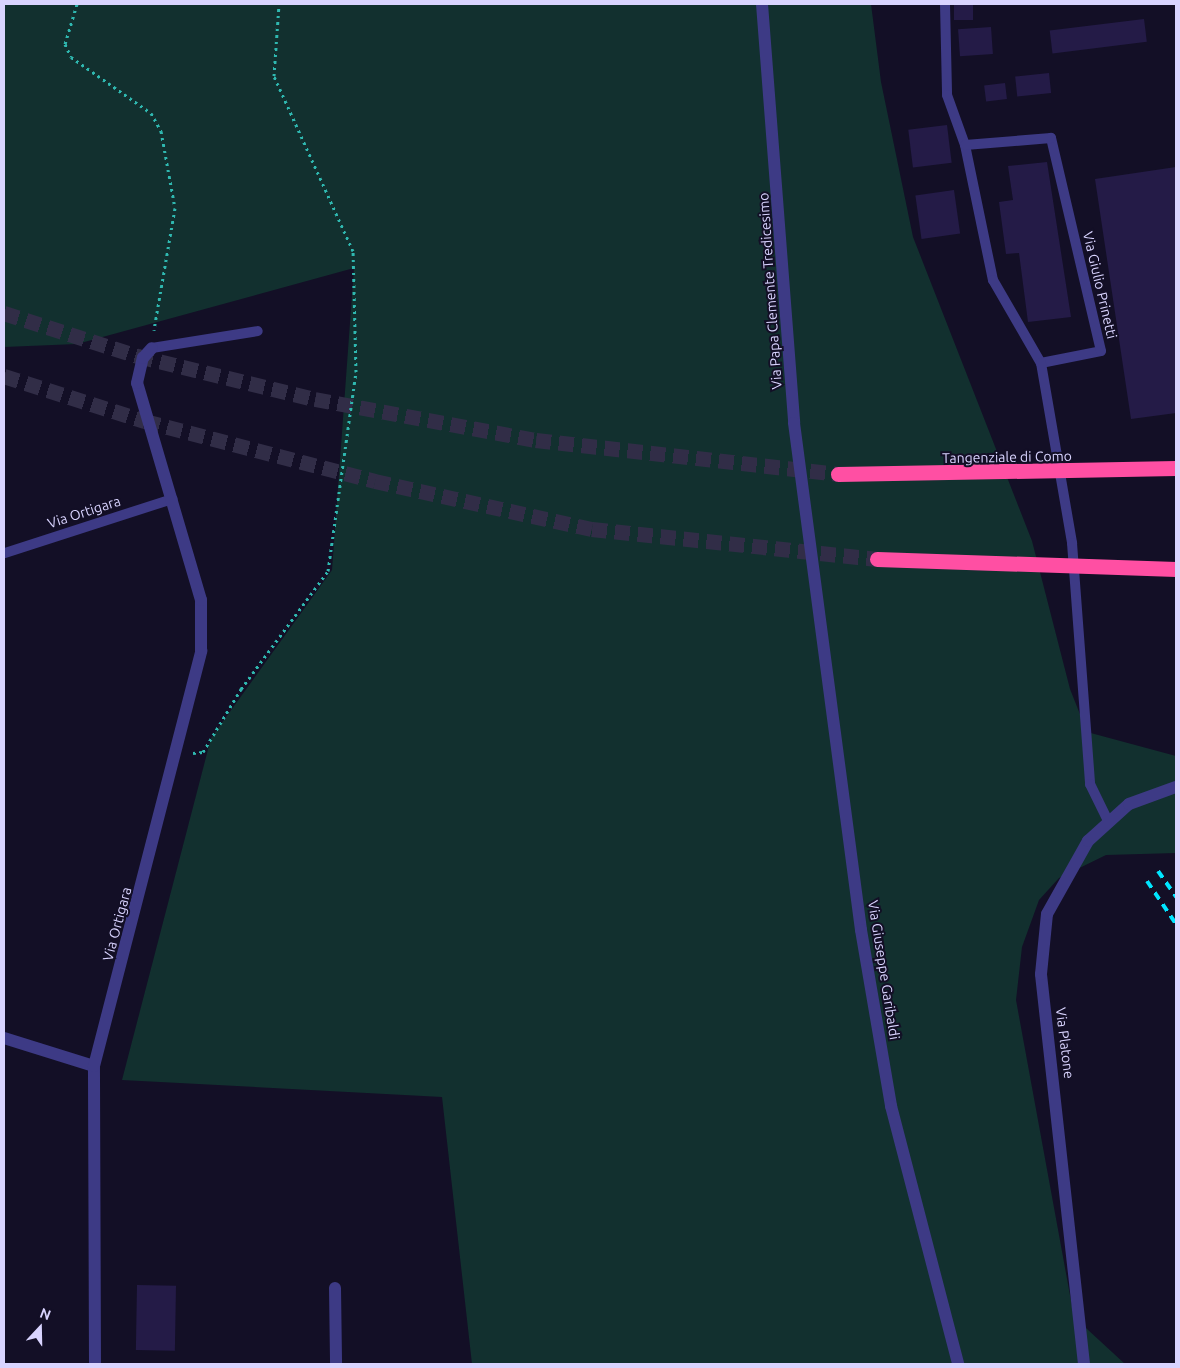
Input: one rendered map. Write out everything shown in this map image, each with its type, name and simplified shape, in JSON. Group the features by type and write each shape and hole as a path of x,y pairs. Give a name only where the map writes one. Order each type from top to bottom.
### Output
{"highway":[{"name":"Tangenziale di Como","path":"838,474 956,475 1176,468"},
{"path":"878,559 1037,566 1176,569"}],"street":[{"name":"Via Papa Clemente Tredicesimo","path":"762,4 794,423 818,575"},
{"name":"Via Ortigara","path":"95,1364 94,1066 198,675 202,619 201,600 137,383 143,358 152,348"},
{"name":"Via Giuseppe Garibaldi","path":"818,575 842,789 890,1096 958,1364"},
{"name":"Via Platone","path":"1084,1364 1040,974 1048,914 1088,841 1129,804 1176,787"},
{"path":"4,1038 94,1066"},
{"path":"335,1288 336,1364"}],"lane":[{"path":"945,4 947,95 965,145 993,280 1041,363 1072,543 1090,784 1109,823"},
{"name":"Via Giulio Prinetti","path":"965,145 1051,138 1101,351 1041,363"},
{"path":"152,348 258,331"},
{"name":"Via Ortigara","path":"5,554 172,498"}],"path":[{"path":"77,4 66,44 72,57 151,114 161,131 175,208 152,348"},
{"path":"178,750 202,752 241,689 331,563 345,425 356,372 353,251 274,76 279,4"}],"green space":[{"path":"4,4 871,4 881,82 913,237 1032,541 1070,689 1087,732 1176,756 1176,853 1106,855 1059,878 1039,900 1022,947 1016,1000 1074,1317 1125,1364 472,1364 442,1097 122,1080 211,738 332,570 354,268 77,344 4,347"}],"building":[{"path":"954,4 973,4 973,20 954,20"},
{"path":"1144,19 1147,42 1053,53 1050,31"},
{"path":"991,27 993,54 960,56 958,29"},
{"path":"1049,73 1051,93 1017,96 1015,77"},
{"path":"1005,83 1007,99 986,101 984,86"},
{"path":"947,125 952,163 913,167 908,130"},
{"path":"1047,162 1071,317 1028,322 1019,253 1006,254 999,202 1013,200 1008,166"},
{"path":"1176,167 1176,413 1131,419 1095,179"},
{"path":"954,190 960,234 922,239 915,195"},
{"path":"137,1285 176,1286 175,1351 136,1350"}],"tunnel":[{"path":"4,313 138,356 315,399 536,440 838,474"},
{"path":"4,376 145,421 375,481 592,529 877,559"}],"railway":[{"path":"1158,871 1176,897"},
{"path":"1147,881 1176,924"}]}
